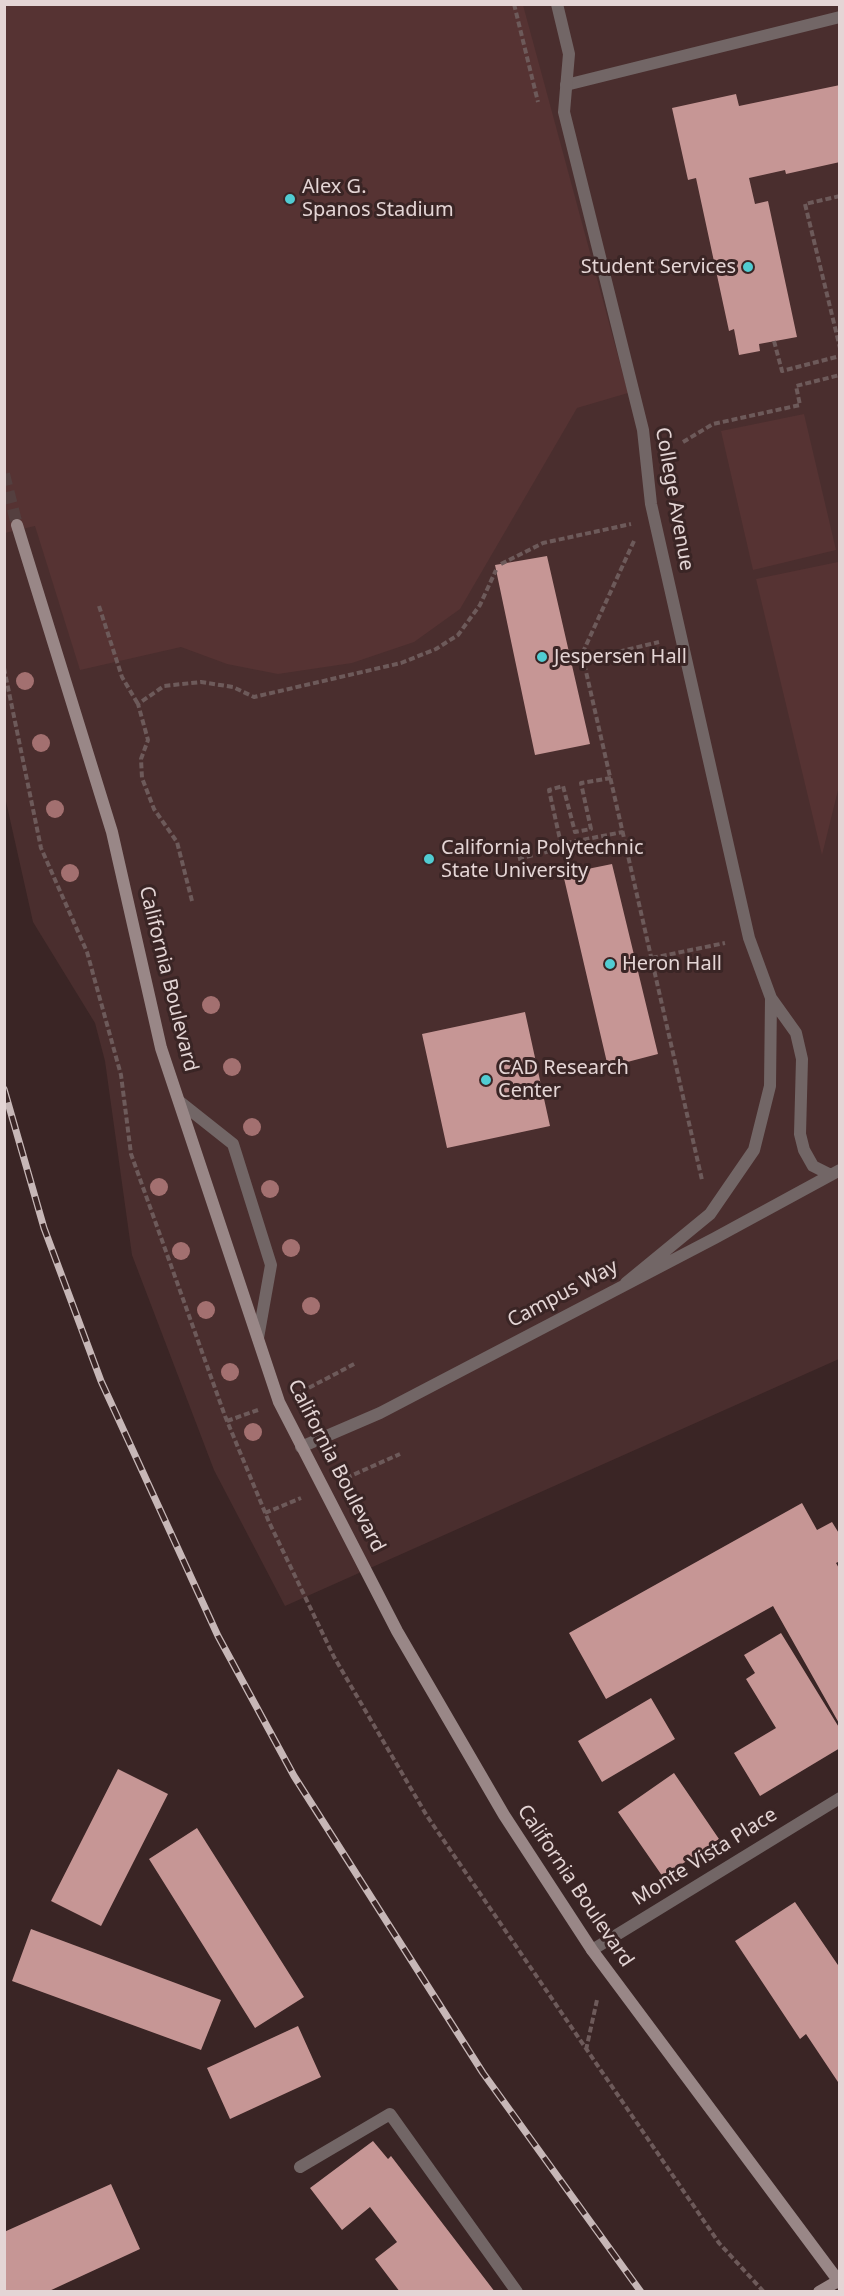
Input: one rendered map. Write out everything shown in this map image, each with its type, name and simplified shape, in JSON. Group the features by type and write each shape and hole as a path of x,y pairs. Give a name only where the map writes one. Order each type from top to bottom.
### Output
{"street":[{"name":"College Avenue","path":"557,4 569,54 564,112 643,430 651,504 749,938 771,998 796,1033 802,1059 800,1134 804,1150 813,1166 836,1172"},
{"path":"566,85 840,17"},
{"name":"California Boulevard","path":"17,525 112,832 161,1048 279,1402 403,1641 504,1815 592,1950 839,2282"},
{"name":"College Avenue","path":"626,1283 710,1214 754,1150 770,1086 771,998"},
{"path":"180,1102 233,1144 271,1266 258,1338"},
{"name":"Campus Way","path":"301,1447 380,1413 836,1172"},
{"name":"Monte Vista Place","path":"592,1950 840,1798"},
{"path":"300,2167 390,2114 517,2292"},
{"path":"819,2292 839,2282"}],"path":[{"path":"840,196 805,204 840,348"},
{"path":"774,341 782,371 840,356"},
{"path":"683,442 713,424 800,405 796,386 840,375"},
{"path":"501,564 543,543 633,524"},
{"path":"636,537 582,654 700,1169"},
{"path":"138,704 164,686 201,682 233,687 254,697 401,663 436,650 458,634 480,605 496,570"},
{"path":"99,606 122,677 138,704 148,740 141,759 142,778 154,809 177,842 192,901"},
{"path":"584,660 681,636"},
{"path":"518,859 562,848 549,790 563,786 574,831 591,829 581,783 611,778"},
{"path":"561,844 623,831"},
{"path":"652,958 749,938"},
{"path":"586,2050 605,1967"},
{"path":"741,2266 764,2292"}],"shaded area":[{"name":"California Polytechnic State University","path":"4,5 839,5 839,1359 285,1606 214,1470 132,1255 105,1061 95,1023 33,922 5,797"},
{"name":"Alex G. Spanos Stadium","path":"5,5 523,5 628,393 577,408 460,609 414,642 352,663 278,674 227,664 181,647 80,670 35,526 5,533"},
{"path":"804,414 836,550 753,570 721,431"},
{"path":"838,562 840,782 822,855 756,579"}],"building":[{"name":"Student Services","path":"840,85 840,162 786,174 785,170 749,178 755,204 768,201 797,337 759,344 760,351 739,355 734,329 729,331 696,178 688,180 672,108 736,94 739,106"},
{"name":"Jespersen Hall","path":"547,556 590,744 535,755 495,565"},
{"name":"Heron Hall","path":"612,864 658,1054 608,1067 563,874"},
{"name":"CAD Research Center","path":"525,1012 550,1126 447,1148 422,1034"},
{"path":"802,1503 817,1530 832,1522 840,1535 840,1561 836,1563 840,1570 840,1725 773,1606 606,1699 569,1633"},
{"path":"781,1633 840,1729 840,1748 760,1796 734,1753 776,1728 746,1679 755,1673 744,1655"},
{"path":"651,1698 675,1739 602,1782 578,1741"},
{"path":"118,1769 168,1794 101,1926 51,1901"},
{"path":"674,1773 719,1839 663,1877 618,1812"},
{"path":"197,1828 304,1997 255,2028 149,1859"},
{"path":"795,1902 840,1968 840,2085 806,2034 800,2039 735,1941"},
{"path":"31,1929 221,2000 201,2050 12,1981"},
{"path":"298,2026 321,2077 230,2119 207,2068"},
{"path":"373,2141 388,2159 391,2156 495,2292 400,2292 375,2259 397,2242 370,2207 342,2230 310,2188"},
{"path":"111,2184 140,2249 47,2292 4,2292 4,2232"}],"tunnel":[{"path":"4,474 17,525"}],"railway":[{"path":"4,1089 44,1228 101,1381 218,1636 294,1776 483,2073 641,2292"}],"place":[{"name":"Alex G. Spanos Stadium","path":"290,199"},
{"name":"Student Services","path":"748,267"},
{"name":"Jespersen Hall","path":"542,657"},
{"name":"California Polytechnic State University","path":"429,859"},
{"name":"Heron Hall","path":"610,964"},
{"name":"CAD Research Center","path":"486,1080"}]}
